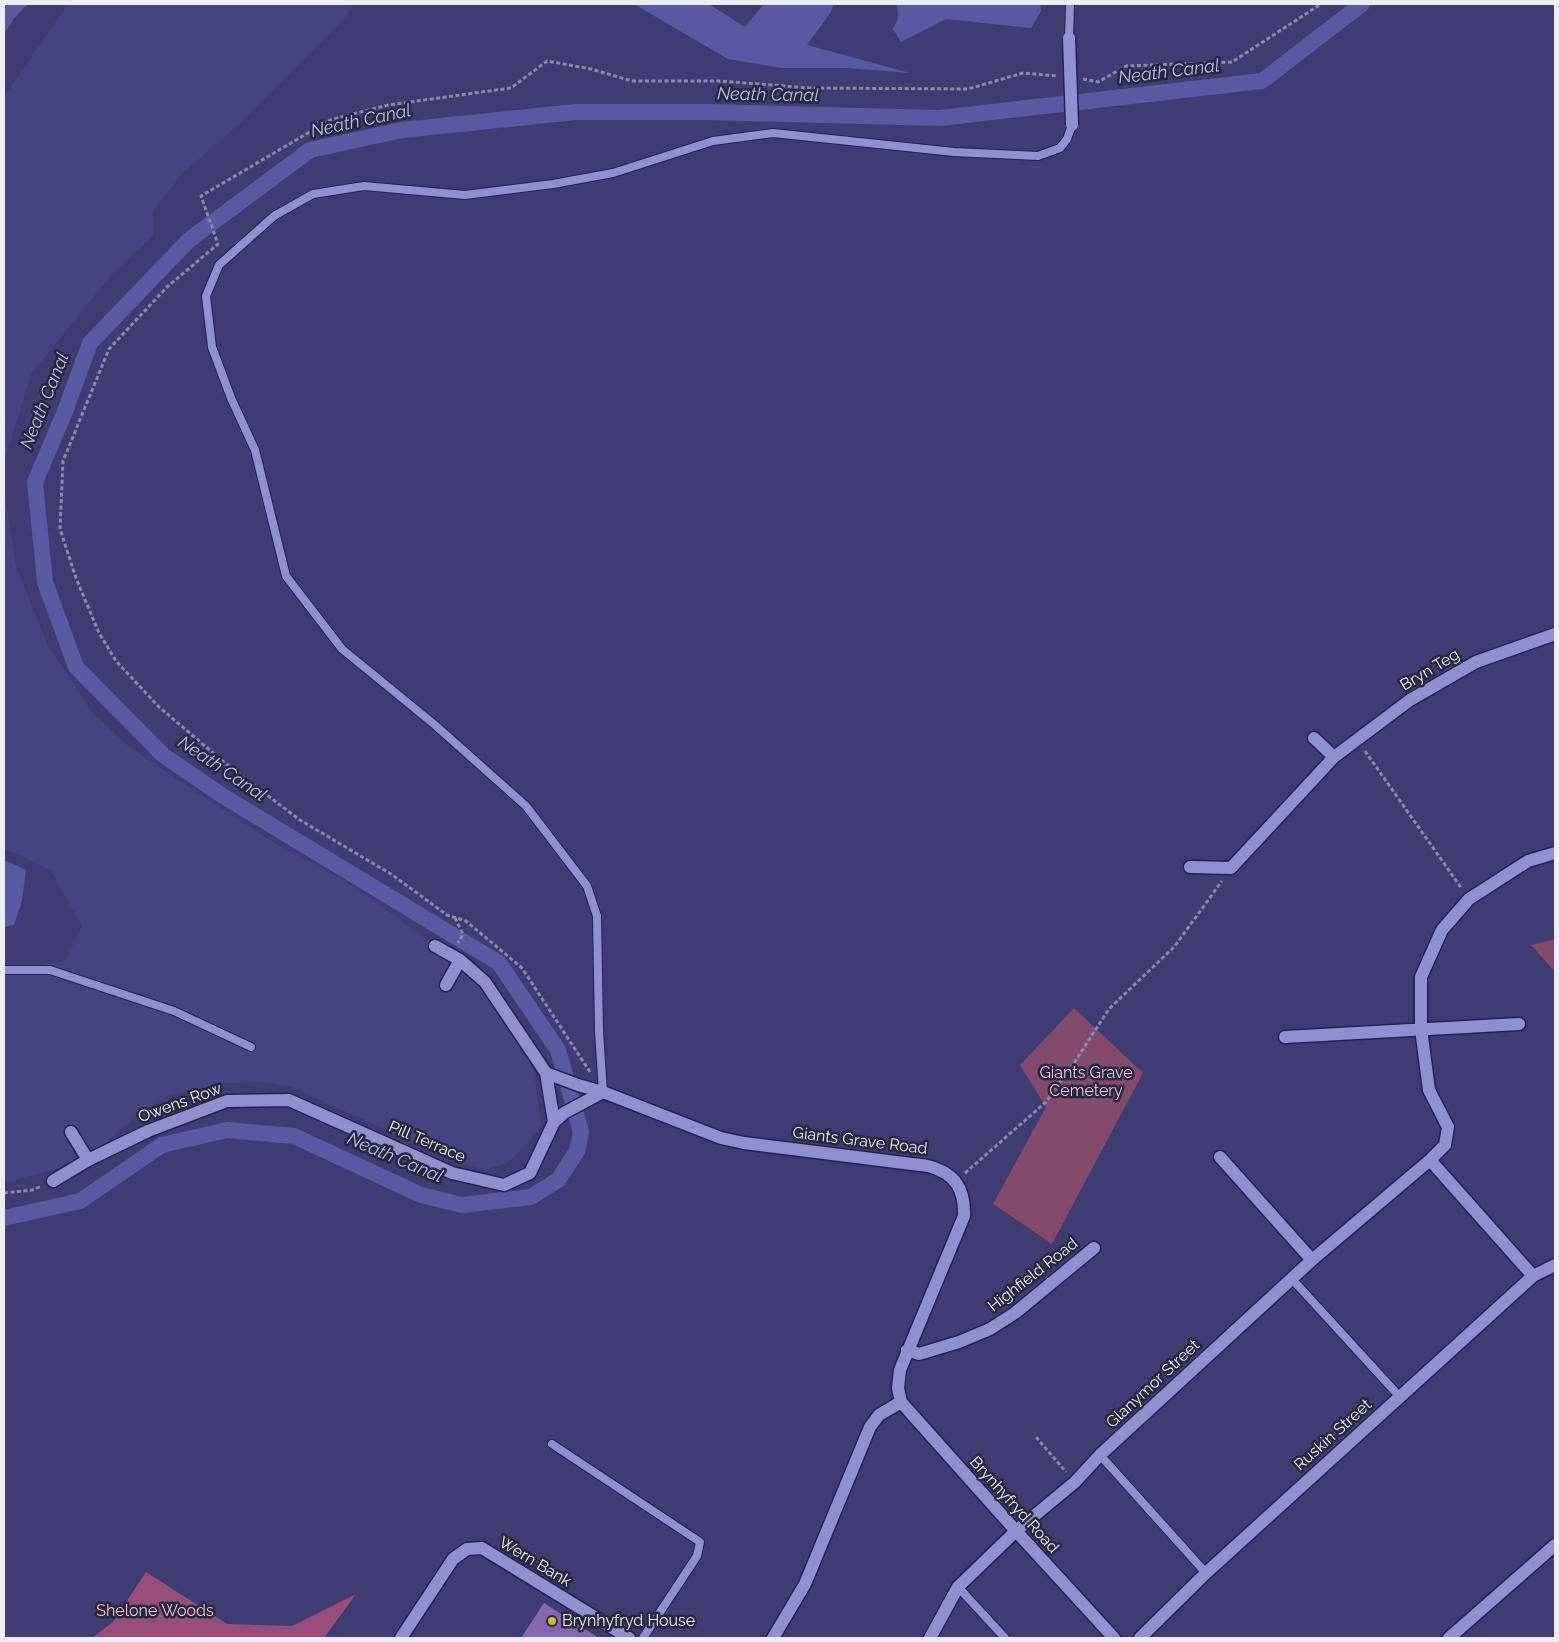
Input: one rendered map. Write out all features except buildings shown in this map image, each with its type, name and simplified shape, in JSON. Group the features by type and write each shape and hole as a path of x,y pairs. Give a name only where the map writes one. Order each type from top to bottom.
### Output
{"street":[{"path":"1069,38 1072,125"},
{"name":"Bryn Teg","path":"1230,868 1334,758 1410,700 1476,662 1555,634"},
{"path":"1314,738 1334,758"},
{"path":"1421,1029 1421,977 1442,930 1469,899 1528,861 1555,852"},
{"path":"1190,867 1230,868"},
{"path":"435,946 460,960 485,982 550,1074 554,1122"},
{"path":"446,984 460,960"},
{"path":"1285,1037 1518,1024"},
{"name":"Glanymor Street","path":"930,1638 958,1587 1016,1531 1075,1482 1100,1455 1312,1260 1430,1160 1445,1145 1448,1127 1429,1090 1421,1029"},
{"name":"Giants Grave Road","path":"550,1074 603,1092 721,1138 744,1143 928,1166 942,1169 955,1182"},
{"path":"554,1122 564,1113 603,1092"},
{"name":"Pill Terrace","path":"289,1100 452,1173 504,1184 530,1173 554,1122"},
{"name":"Owens Row","path":"53,1181 88,1160 148,1131 227,1101 289,1100"},
{"path":"71,1132 88,1160"},
{"path":"1220,1158 1312,1260"},
{"path":"1430,1160 1533,1276"},
{"path":"907,1350 964,1216 964,1201 961,1191 955,1182"},
{"name":"Highfield Road","path":"907,1350 918,1354 959,1342 990,1329 1015,1313 1094,1248"},
{"name":"Ruskin Street","path":"1140,1638 1206,1573 1533,1276 1555,1265"},
{"name":"Brynhyfryd Road","path":"907,1350 900,1370 898,1388 901,1402 1114,1638"},
{"path":"773,1638 806,1584 870,1427 879,1415 901,1402"},
{"path":"1450,1638 1555,1545"},
{"name":"Wern Bank","path":"401,1638 453,1559 468,1549 475,1548 482,1548 629,1638"}],"lane":[{"path":"1069,38 1070,4"},
{"path":"603,1092 598,1031 597,916 588,886 526,806 435,725 342,649 286,576 255,450 231,398 212,347 206,296 219,265 274,216 313,194 364,186 465,195 553,184 613,173 714,141 773,133 954,152 1038,156 1060,148 1067,138 1072,125"},
{"path":"4,970 50,970 174,1011 251,1047"},
{"path":"1292,1279 1400,1397"},
{"path":"552,1444 700,1542 698,1556 643,1638"},
{"path":"1100,1455 1206,1573"},
{"path":"958,1587 1005,1638"}],"path":[{"path":"1081,79 1098,82 1126,66 1232,62 1321,4"},
{"path":"603,1092 522,968 466,921 447,915 391,874 300,820 231,768 159,707 116,661 98,633 76,578 60,529 63,461 82,410 109,349 167,287 218,244 201,196 330,120 388,105 511,88 547,61 591,69 632,81 721,81 809,88 968,89 1023,73 1064,77"},
{"path":"1357,740 1469,899"},
{"path":"955,1182 1046,1102 1109,1009 1174,947 1230,868"},
{"path":"454,917 463,934"},
{"path":"4,1193 32,1190 53,1181"},
{"path":"1036,1437 1075,1482"}],"shaded area":[{"path":"4,4 28,4 14,18 4,34"},
{"path":"68,4 354,4 345,18 240,123 181,175 153,211 153,236 112,274 31,374 4,463 4,97"},
{"path":"634,4 709,4 745,27 764,4 834,4 831,12 807,45 910,73 846,68 782,68 728,59"},
{"path":"897,4 1040,4 1041,11 1031,28 946,19 901,42 893,29 898,19"},
{"path":"4,490 16,566 47,644 92,712 127,745 289,852 326,870 363,893 485,982 534,1070 541,1125 528,1144 509,1162 486,1170 460,1163 291,1087 264,1082 225,1083 167,1096 131,1120 88,1160 4,1183 4,970 65,961 82,926 51,871 20,855 4,850"},
{"path":"4,860 26,870 22,900 14,925 4,927"}],"green space":[{"path":"1555,939 1555,972 1531,945"},
{"name":"Giants Grave Cemetery","path":"1074,1008 1143,1073 1052,1244 993,1204 1046,1107 1020,1065"},
{"name":"Shelone Woods","path":"146,1572 227,1624 292,1626 356,1594 324,1638 92,1638 113,1622"}],"waterway":[{"name":"Neath Canal","path":"4,1218 80,1201 162,1145 227,1130 294,1136 421,1195 462,1205 531,1197 558,1180 577,1151 581,1132 558,1050 499,963 223,796 163,755 76,667 45,582 35,482 64,414 90,343 189,240 310,150 402,130 576,112 707,112 940,118 1262,81 1362,4"}],"place":[{"name":"Brynhyfryd House","path":"552,1621"}]}
